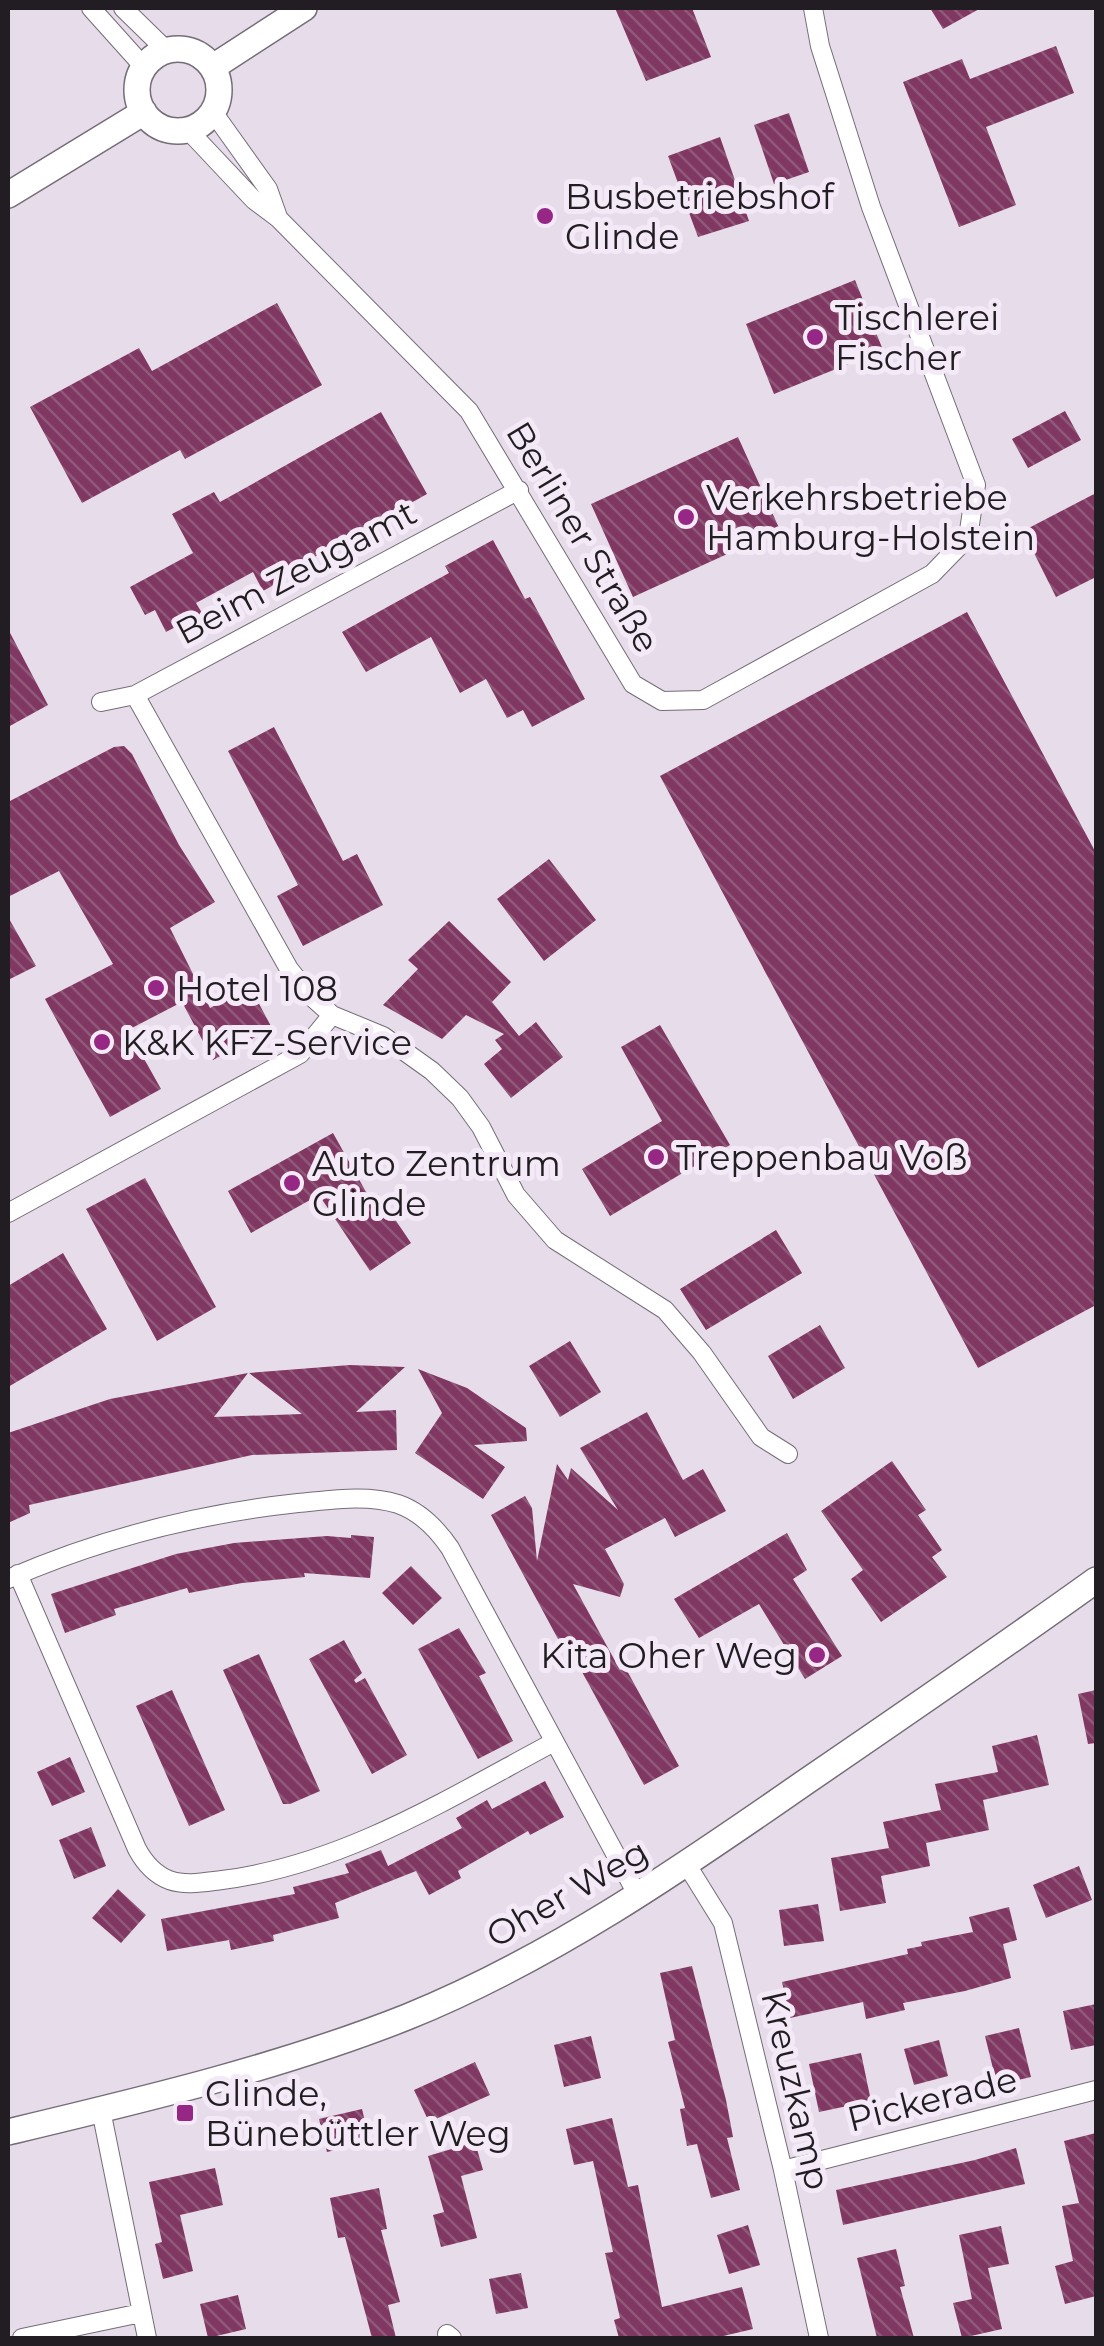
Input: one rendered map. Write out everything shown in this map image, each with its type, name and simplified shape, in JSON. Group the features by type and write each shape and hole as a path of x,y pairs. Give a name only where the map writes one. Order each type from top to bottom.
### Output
{"street":[{"path":"91,8 144,67"},
{"path":"123,8 167,50"},
{"path":"213,67 304,8"},
{"name":"Berliner Straße","path":"188,130 470,412 633,684 662,701 703,700 932,574 968,537 976,485 873,212 820,46 812,8"},
{"path":"167,50 192,51 213,67 220,89 213,112 188,130 163,128 144,112 138,90 144,67 167,50"},
{"path":"8,194 144,112"},
{"name":"Berliner Straße","path":"213,112 268,189 278,218"},
{"name":"Beim Zeugamt","path":"100,702 134,695 519,490"},
{"path":"134,695 288,969 332,1015 384,1036 432,1071 460,1098 481,1127 516,1195 556,1240 664,1310 702,1353 760,1437 788,1454"},
{"path":"8,1213 300,1054 332,1015"},
{"path":"554,1742 409,1819 338,1850 248,1876 188,1884 170,1880 146,1864 137,1848 13,1576 105,1541 192,1518 336,1499 394,1503 416,1513 444,1538 638,1896"},
{"name":"Oher Weg","path":"8,2132 236,2074 410,2016 492,1976 687,1865 1096,1580"},
{"name":"Kreuzkamp","path":"687,1865 723,1923 819,2338"},
{"name":"Pickerade","path":"783,2170 1096,2090"},
{"path":"101,2110 147,2338"},
{"path":"22,2338 141,2313"}],"building":[{"path":"615,8 692,8 711,57 646,81"},
{"path":"930,8 981,8 943,29"},
{"path":"1056,46 1074,93 986,127 1016,205 959,227 903,82 962,59 970,79"},
{"path":"789,113 809,172 774,184 754,125"},
{"path":"720,137 749,221 698,237 668,156"},
{"name":"Tischlerei Fischer","path":"855,280 883,350 774,394 746,324"},
{"path":"277,303 322,385 185,459 180,450 82,503 30,407 139,348 152,371"},
{"path":"1065,411 1081,440 1028,468 1012,439"},
{"path":"381,412 427,494 277,578 279,582 263,591 253,572 196,603 202,613 166,632 155,610 145,615 130,587 193,553 172,514 214,492 220,502"},
{"name":"Verkehrsbetriebe Hamburg-Holstein","path":"738,437 780,530 633,597 591,504"},
{"path":"1096,493 1096,577 1056,597 1023,531"},
{"path":"493,540 525,599 530,597 585,699 532,727 523,710 507,718 486,679 460,693 431,637 366,672 342,632 449,573 445,566"},
{"path":"967,612 1096,853 1096,1305 978,1368 660,776"},
{"path":"8,629 48,705 8,727"},
{"path":"274,727 343,861 357,854 383,905 303,946 277,896 298,885 228,751"},
{"path":"124,746 215,902 170,928 210,1008 250,987 272,1028 213,1060 182,1002 128,1030 161,1089 110,1117 45,999 113,964 59,871 8,897 8,802 114,747"},
{"path":"549,859 596,920 544,961 497,899"},
{"path":"8,917 36,966 8,980"},
{"path":"449,921 511,982 492,1002 519,1036 536,1022 563,1057 511,1098 484,1064 502,1049 495,1040 504,1034 466,1015 442,1039 383,1005 418,969 408,960"},
{"name":"Treppenbau Voß","path":"660,1025 730,1145 610,1216 582,1169 662,1121 621,1047"},
{"path":"333,1133 370,1199 378,1194 411,1243 370,1271 319,1195 251,1233 228,1191"},
{"path":"145,1178 216,1307 157,1341 86,1209"},
{"path":"776,1230 802,1273 706,1330 680,1289"},
{"path":"63,1253 107,1329 8,1387 8,1286"},
{"path":"820,1325 845,1368 793,1399 768,1356"},
{"path":"570,1341 601,1392 560,1417 529,1366"},
{"path":"350,1365 405,1367 356,1412 396,1410 397,1450 252,1455 29,1505 30,1513 8,1523 8,1433 110,1399 248,1373 214,1417 302,1414 249,1373"},
{"path":"418,1369 467,1388 526,1428 527,1441 474,1445 505,1467 483,1499 415,1453 442,1413"},
{"path":"647,1412 683,1480 703,1469 726,1511 675,1537 665,1518 605,1549 624,1584 620,1597 573,1584 620,1670 625,1667 679,1766 644,1785 576,1661 571,1663 491,1515 525,1496 532,1508 537,1561 557,1464 568,1480 571,1468 618,1510 580,1448"},
{"path":"892,1461 926,1510 918,1515 942,1550 932,1557 947,1577 881,1622 851,1579 863,1570 821,1511"},
{"path":"787,1533 807,1570 793,1579 842,1656 805,1679 759,1604 699,1638 674,1599"},
{"path":"374,1537 370,1578 304,1573 305,1577 189,1593 187,1588 114,1609 116,1615 65,1633 51,1594 176,1554 234,1543"},
{"path":"411,1566 442,1598 413,1625 382,1593"},
{"path":"459,1628 486,1673 479,1676 513,1741 478,1759 418,1649"},
{"path":"344,1640 362,1673 354,1680 356,1683 365,1678 407,1755 372,1774 309,1659"},
{"path":"259,1654 320,1791 290,1804 283,1804 223,1670"},
{"path":"172,1690 225,1810 189,1826 136,1706"},
{"path":"1096,1690 1096,1743 1088,1744 1078,1694"},
{"path":"1037,1735 1049,1785 983,1800 989,1830 926,1843 930,1866 881,1876 886,1903 840,1911 831,1858 889,1848 883,1822 941,1810 935,1784 998,1772 992,1746"},
{"path":"70,1757 85,1792 52,1806 37,1772"},
{"path":"545,1781 564,1817 530,1835 528,1831 458,1871 461,1878 429,1895 416,1871 335,1903 339,1918 273,1935 274,1941 231,1950 229,1940 167,1951 161,1919 295,1894 293,1887 349,1873 345,1864 381,1850 388,1866 462,1828 456,1818 487,1800 492,1809"},
{"path":"91,1827 106,1866 74,1879 59,1840"},
{"path":"1079,1866 1092,1900 1046,1918 1033,1885"},
{"path":"118,1889 146,1915 121,1943 92,1918"},
{"path":"818,1904 824,1941 784,1946 779,1910"},
{"path":"1009,1907 1017,1940 1003,1944 1011,1978 903,2003 905,2010 866,2019 863,2002 790,2018 782,1982 908,1954 907,1949 922,1946 921,1942 973,1932 969,1917"},
{"path":"692,1966 726,2100 733,2137 727,2138 740,2190 711,2198 697,2144 687,2146 680,2109 685,2108 668,2042 675,2040 660,1973"},
{"path":"1096,2004 1096,2045 1071,2050 1063,2011"},
{"path":"1019,2028 1031,2077 997,2085 985,2036"},
{"path":"591,2036 601,2078 564,2087 554,2045"},
{"path":"939,2040 948,2076 914,2085 904,2049"},
{"path":"861,2053 871,2101 819,2112 809,2064"},
{"path":"475,2062 490,2095 429,2122 414,2090"},
{"path":"362,2109 370,2142 327,2152 319,2119"},
{"path":"612,2118 628,2187 638,2185 662,2307 742,2287 753,2329 715,2338 619,2338 614,2320 620,2318 605,2253 613,2252 593,2161 574,2165 566,2129"},
{"path":"1096,2133 1096,2296 1065,2304 1055,2266 1073,2261 1062,2206 1079,2203 1064,2141"},
{"path":"475,2142 483,2170 461,2176 477,2238 441,2247 433,2215 444,2212 428,2156"},
{"path":"1016,2148 1025,2184 843,2225 836,2190"},
{"path":"215,2168 223,2205 180,2215 193,2271 163,2279 155,2244 162,2242 149,2182"},
{"path":"379,2188 387,2229 381,2230 400,2302 388,2305 396,2338 372,2338 345,2237 338,2238 330,2198"},
{"path":"748,2225 760,2265 729,2274 717,2235"},
{"path":"1001,2226 1009,2264 988,2268 1002,2329 962,2338 953,2303 972,2299 959,2235"},
{"path":"896,2249 905,2286 900,2287 914,2338 877,2338 857,2258"},
{"path":"521,2273 528,2308 496,2314 489,2279"},
{"path":"238,2295 246,2329 208,2338 200,2304"}],"place":[{"name":"Busbetriebshof Glinde","path":"545,216"},
{"name":"Tischlerei Fischer","path":"815,337"},
{"name":"Verkehrsbetriebe Hamburg-Holstein","path":"686,517"},
{"name":"Hotel 108","path":"156,988"},
{"name":"K&K KFZ-Service","path":"102,1042"},
{"name":"Treppenbau Voß","path":"656,1157"},
{"name":"Auto Zentrum Glinde","path":"292,1183"},
{"name":"Kita Oher Weg","path":"817,1655"},
{"name":"Glinde, Bünebüttler Weg","path":"185,2113"}]}
